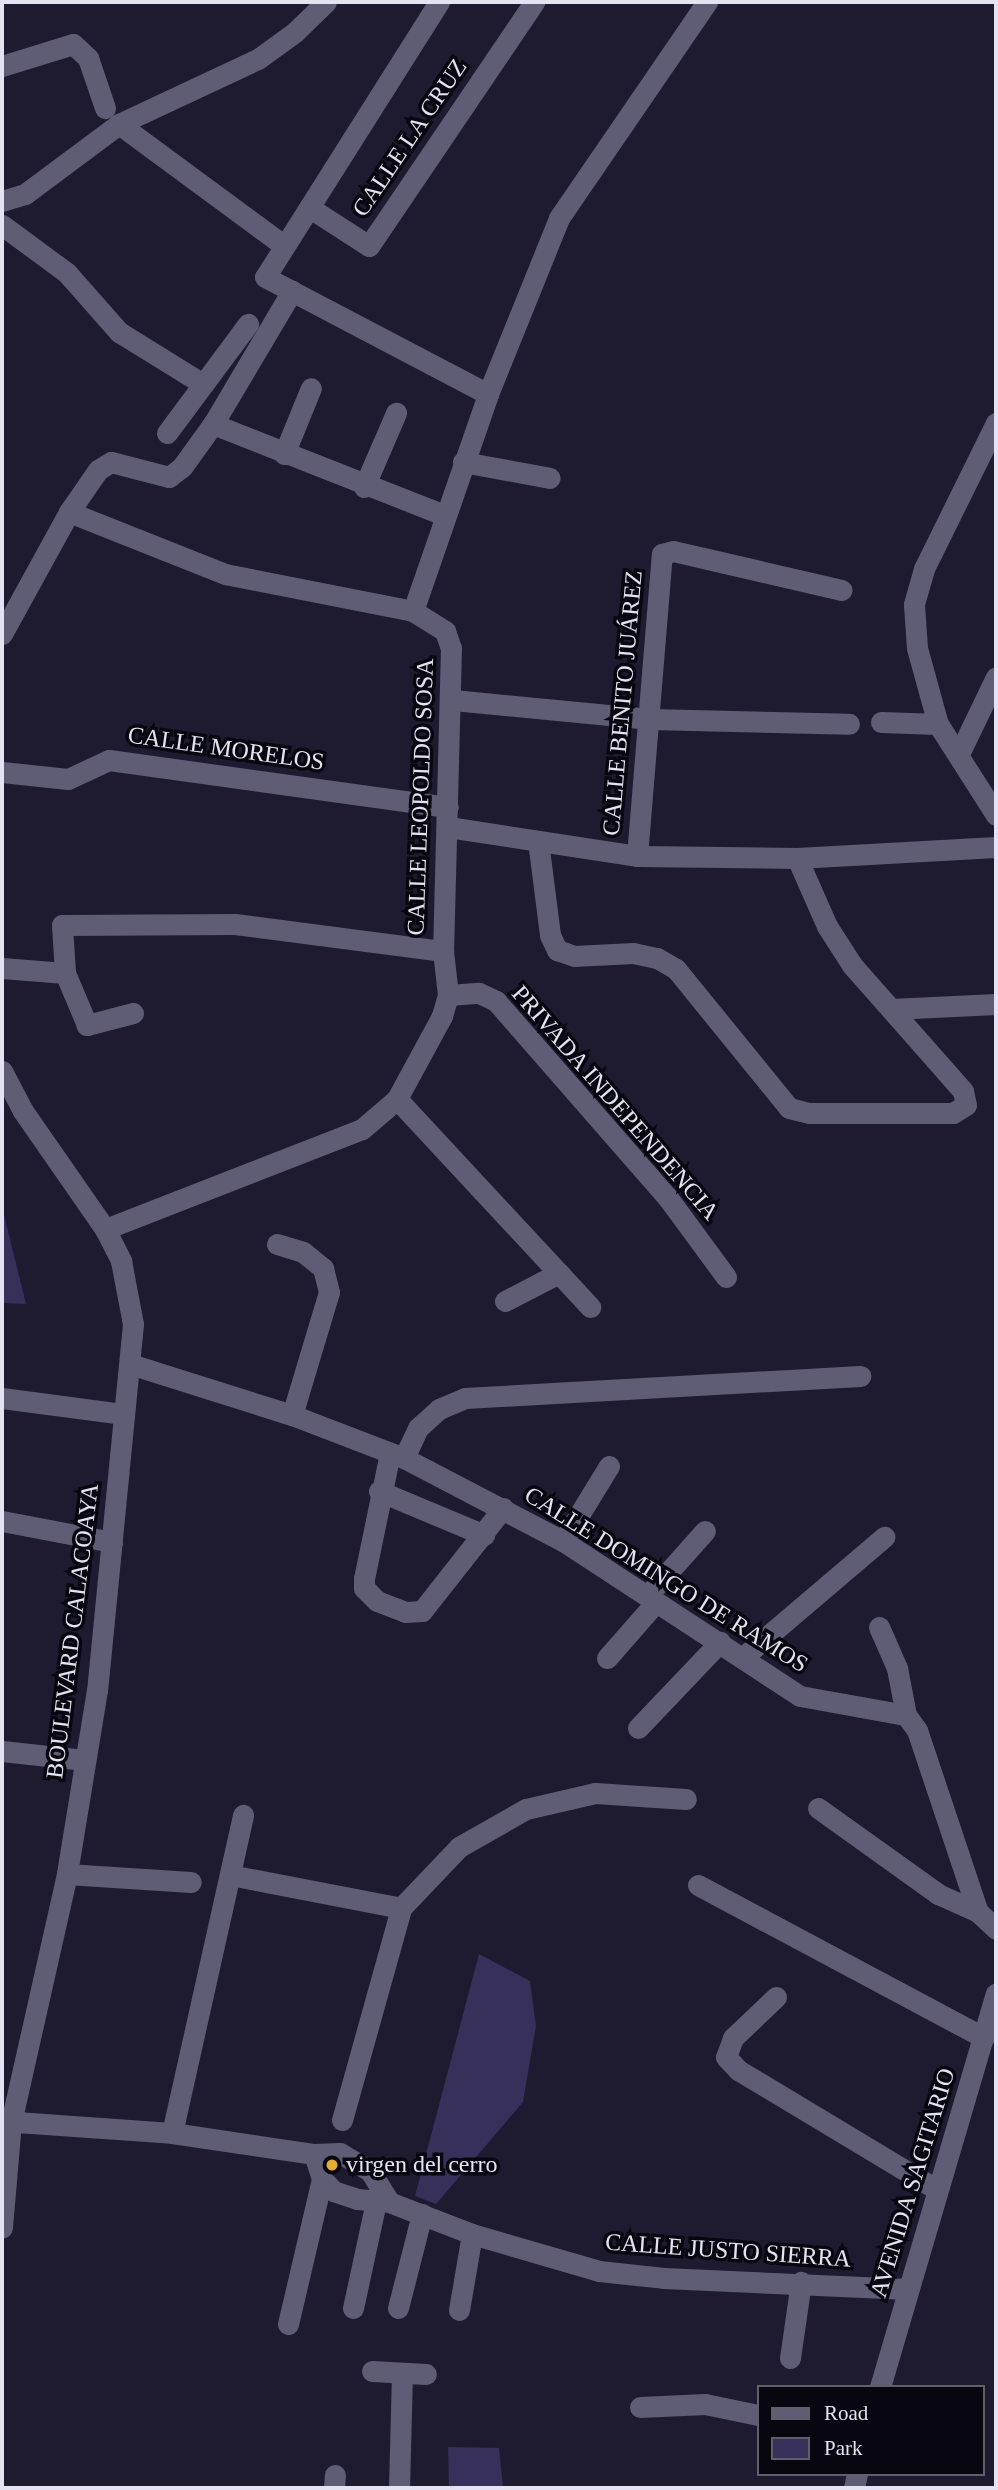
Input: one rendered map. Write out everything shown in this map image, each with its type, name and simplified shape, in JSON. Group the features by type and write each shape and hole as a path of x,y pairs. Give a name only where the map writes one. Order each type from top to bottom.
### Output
{"street":[{"path":"2,201 25,194 112,116 258,59 295,32 326,2"},
{"path":"439,2 265,277 488,394"},
{"name":"CALLE LA CRUZ","path":"310,208 369,246 534,2"},
{"path":"69,512 225,574 413,611 463,461 559,218 707,2"},
{"path":"2,66 73,44 88,58 112,116 284,245"},
{"path":"2,225 67,273 119,332 203,384"},
{"path":"2,634 69,512 98,470 111,461 169,477 214,424 292,291"},
{"path":"167,433 248,324"},
{"path":"284,454 311,388"},
{"path":"364,487 396,413"},
{"path":"996,423 924,569 914,605 917,648 938,724 996,815"},
{"path":"214,424 364,487 444,515"},
{"path":"463,461 550,478"},
{"name":"CALLE BENITO JUÁREZ","path":"636,856 650,719 662,554 673,551 842,590"},
{"name":"CALLE LEOPOLDO SOSA","path":"105,1229 362,1129 397,1098 442,1016 448,995 443,951 453,700 452,648 445,631 413,611"},
{"path":"959,754 996,677"},
{"path":"453,700 650,719 849,724"},
{"path":"881,722 938,724"},
{"name":"CALLE MORELOS","path":"2,772 68,779 109,760 448,817 538,841 636,856 797,858 996,847"},
{"path":"538,841 550,935 557,950 574,956 633,953 657,958 676,969 789,1108 809,1113 953,1113 966,1105 963,1091 852,965 827,926 797,858"},
{"path":"133,1013 87,1024 65,973 62,926 235,924 443,951"},
{"path":"2,968 65,973"},
{"name":"PRIVADA INDEPENDENCIA","path":"448,995 480,993 496,1001 668,1198 726,1277"},
{"path":"891,1009 996,1003"},
{"name":"BOULEVARD CALACOAYA","path":"2,1071 23,1111 105,1229 130,1294 130,1364 112,1542 85,1760 67,1874 6,2122 2,2228"},
{"path":"397,1098 590,1307"},
{"path":"277,1244 303,1252 323,1268 330,1292 292,1415"},
{"path":"505,1300 559,1273"},
{"name":"CALLE DOMINGO DE RAMOS","path":"130,1364 292,1415 397,1456 503,1508 563,1541 800,1696 906,1715"},
{"path":"503,1508 422,1611 405,1612 369,1596 364,1578 379,1491 397,1456 418,1428 439,1409 465,1398 860,1376"},
{"path":"2,1398 124,1414"},
{"path":"563,1541 609,1465"},
{"path":"379,1491 484,1535"},
{"path":"2,1521 112,1542"},
{"path":"607,1658 705,1531"},
{"path":"742,1658 884,1537"},
{"path":"878,1627 897,1668 906,1715 917,1730 978,1912"},
{"path":"638,1728 720,1642"},
{"path":"2,1751 85,1760"},
{"path":"342,2120 401,1908 459,1847 526,1809 596,1793 686,1799"},
{"path":"818,1808 938,1894 978,1912 996,1929"},
{"path":"172,2133 243,1815"},
{"path":"67,1874 191,1882"},
{"path":"229,1875 401,1908"},
{"path":"698,1885 984,2038"},
{"name":"AVENIDA SAGITARIO","path":"881,2385 936,2189 996,1994"},
{"path":"776,1997 733,2038 726,2057 738,2070 936,2189"},
{"path":"6,2122 172,2133 314,2154 340,2153 358,2159 370,2171 382,2202 353,2308"},
{"path":"288,2323 322,2179 314,2154"},
{"name":"CALLE JUSTO SIERRA","path":"322,2179 333,2191 422,2214 472,2234 599,2271 664,2278 801,2282 908,2289"},
{"path":"398,2308 422,2214"},
{"path":"459,2310 472,2234"},
{"path":"790,2358 801,2282"},
{"path":"372,2371 426,2374"},
{"path":"399,2488 402,2373"},
{"path":"640,2407 705,2404 757,2416"}],"green space":[{"path":"2,1207 26,1304 2,1303"},
{"path":"479,1954 530,1981 536,2026 523,2102 436,2204 415,2196"},
{"path":"448,2447 499,2448 503,2488 449,2488"}],"place":[{"name":"virgen del cerro","path":"332,2165"}]}
